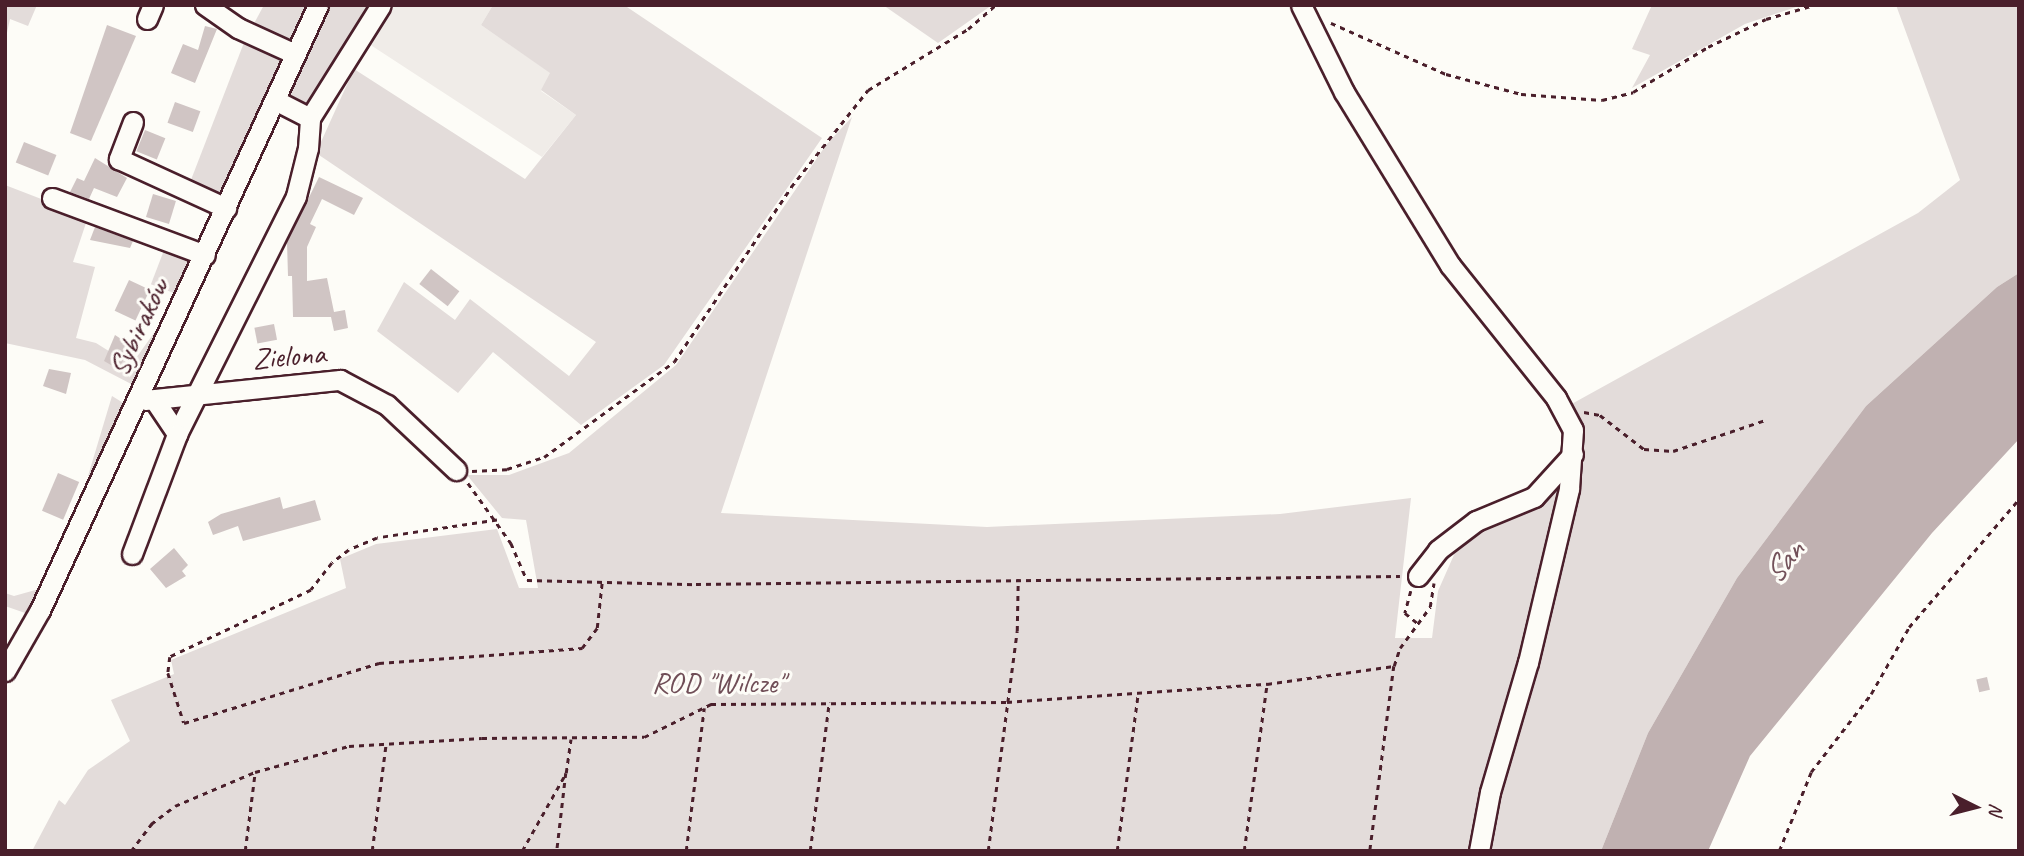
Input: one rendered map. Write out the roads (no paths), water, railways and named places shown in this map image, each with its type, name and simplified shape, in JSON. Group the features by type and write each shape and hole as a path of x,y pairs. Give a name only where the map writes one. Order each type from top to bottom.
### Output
{"street":[{"path":"205,5 238,28 295,54"},
{"name":"Sybiraków","path":"5,671 40,610 146,400 205,255 318,5"},
{"path":"132,554 193,396 296,196 308,148 310,118 381,5"},
{"path":"1303,8 1345,92 1450,265 1567,414 1573,454 1563,516 1490,792 1479,851"},
{"path":"275,100 310,118"},
{"path":"133,122 119,159 226,208"},
{"path":"52,198 205,255"},
{"name":"Zielona","path":"146,400 340,380 387,405 456,470"},
{"path":"146,400 177,434"},
{"path":"1422,572 1438,550 1476,521 1534,497 1573,454"}],"water":[{"name":"San","path":"2019,273 2019,439 1932,533 1750,756 1708,851 1601,851 1648,733 1737,578 1866,406 1997,287"}],"park label":[{"name":"ROD \"Wilcze\"","path":"718,682"}]}
